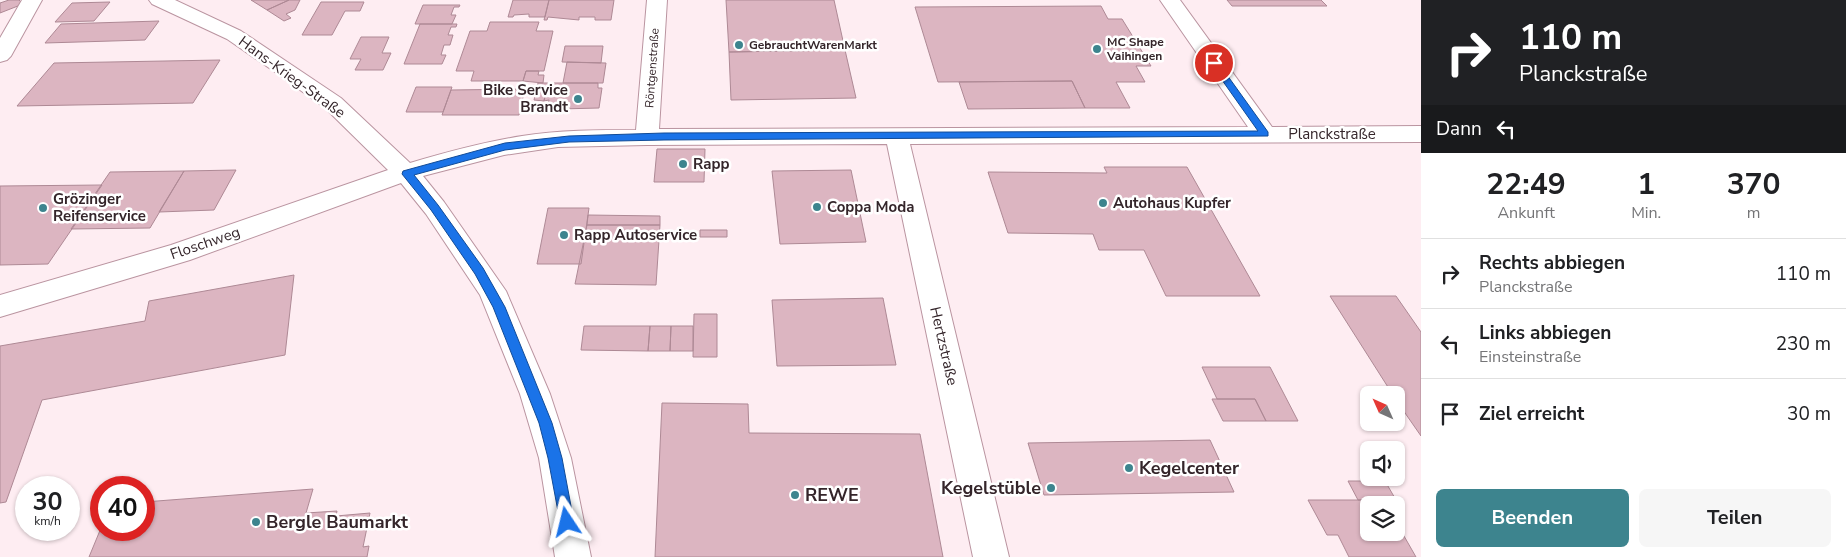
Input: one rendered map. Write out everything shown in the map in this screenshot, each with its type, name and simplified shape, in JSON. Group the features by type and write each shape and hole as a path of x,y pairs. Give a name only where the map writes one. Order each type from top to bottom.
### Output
{"street":[{"path":"0,56 32,0"},
{"name":"Hans-Krieg-Straße","path":"160,0 234,35 333,103 407,174 435,208 492,291 540,408 555,458 573,557"},
{"name":"Röntgenstraße","path":"647,137 657,0"},
{"path":"1170,0 1265,134"},
{"name":"Planckstraße","path":"407,174 505,147 569,139 647,137 1421,134"},
{"name":"Hertzstraße","path":"897,136 991,557"},
{"name":"Floschweg","path":"0,306 108,276 407,174"}],"building":[{"path":"9,0 19,0 23,4 0,13 0,3"},
{"path":"251,0 289,0 267,10"},
{"path":"289,0 300,0 295,10 286,14 291,18 284,21 267,10"},
{"path":"513,0 549,0 545,17 529,17 529,14 508,17"},
{"path":"549,0 614,0 611,20 595,20 595,17 579,17 579,20 548,17 547,20 544,20"},
{"path":"726,0 834,0 845,50 729,52"},
{"path":"1227,0 1321,0 1327,6 1232,6"},
{"path":"110,2 94,21 55,22 72,3"},
{"path":"321,2 364,2 360,11 345,11 332,35 302,35"},
{"path":"423,5 460,5 459,7 454,7 451,15 456,15 452,24 415,24"},
{"path":"1101,6 1108,19 1122,19 1151,66 1136,66 1145,82 1116,82 1130,108 1085,108 1072,81 938,82 915,7"},
{"path":"159,21 145,40 45,43 61,24"},
{"path":"490,22 539,22 536,31 553,31 544,71 526,71 523,81 471,81 474,71 456,71 470,31 487,31"},
{"path":"420,24 457,24 456,27 451,27 448,35 453,35 450,45 444,45 441,55 446,55 442,64 404,64"},
{"path":"361,37 389,37 382,53 391,53 383,70 355,70 361,59 350,59"},
{"path":"565,46 603,46 601,63 562,62"},
{"path":"845,50 856,98 731,100 729,52"},
{"path":"220,60 193,103 17,106 54,63"},
{"path":"567,62 606,63 603,83 563,83"},
{"path":"526,71 539,71 538,75 544,75 543,83 523,81"},
{"path":"1072,81 1085,108 968,109 959,82"},
{"path":"538,83 548,83 544,101 534,100"},
{"path":"548,83 598,83 598,88 602,88 599,108 559,109 559,106 548,106 549,100 544,101"},
{"path":"416,87 452,87 443,112 406,112"},
{"path":"525,89 519,115 442,115 451,90"},
{"path":"657,149 705,149 704,182 654,182"},
{"name":"Autohaus Kupfer","path":"1104,167 1187,167 1260,296 1166,296 1144,250 1099,250 1093,234 1008,233 988,172 1107,173"},
{"path":"236,170 214,210 159,212 184,171"},
{"name":"Coppa Moda","path":"851,170 866,242 780,244 772,171"},
{"path":"184,171 150,228 71,229 110,172"},
{"name":"Grözinger Reifenservice","path":"102,185 48,264 0,265 0,186"},
{"path":"548,208 589,208 581,264 537,264"},
{"path":"588,215 660,216 660,225 587,225"},
{"path":"587,225 660,225 656,285 575,284"},
{"path":"700,230 727,230 727,237 700,237"},
{"path":"294,275 285,355 42,400 6,502 0,503 0,346 145,321 149,301"},
{"path":"1330,296 1396,296 1421,332 1421,436 1405,413 1405,386 1387,386"},
{"path":"883,298 896,365 777,366 772,300"},
{"path":"694,314 717,314 717,357 693,357"},
{"path":"584,326 650,326 648,351 581,350"},
{"path":"650,326 671,326 670,351 648,351"},
{"path":"671,326 693,326 693,351 670,351"},
{"path":"1202,367 1270,367 1298,421 1266,421 1255,399 1217,399"},
{"path":"1212,399 1255,399 1266,421 1223,421"},
{"name":"REWE","path":"662,403 748,404 749,433 920,434 943,557 655,557"},
{"name":"Kegelcenter","path":"1210,440 1234,492 1044,495 1028,443"},
{"path":"1348,481 1360,481 1360,486 1388,486 1394,496 1360,496 1360,500 1358,500"},
{"name":"Bergle Baumarkt","path":"313,489 306,513 337,511 336,516 370,513 363,547 369,546 367,557 89,557 96,541 155,541 155,501"},
{"path":"1308,500 1360,500 1360,541 1405,541 1405,538 1416,557 1349,557 1338,535 1327,535"}],"place":[{"name":"GebrauchtWarenMarkt","path":"739,45"},
{"name":"MC Shape Vaihingen","path":"1097,49"},
{"name":"Bike Service Brandt","path":"578,99"},
{"name":"Rapp","path":"683,164"},
{"name":"Autohaus Kupfer","path":"1103,203"},
{"name":"Coppa Moda","path":"817,207"},
{"name":"Grözinger Reifenservice","path":"43,208"},
{"name":"Rapp Autoservice","path":"564,235"},
{"name":"Kegelcenter","path":"1129,468"},
{"name":"Kegelstüble","path":"1051,488"},
{"name":"REWE","path":"795,495"},
{"name":"Bergle Baumarkt","path":"256,522"}],"route":[{"path":"567,522 555,458 545,423 535,394 492,291 435,208 407,174 505,147 569,139 1265,134 1214,63"}]}
